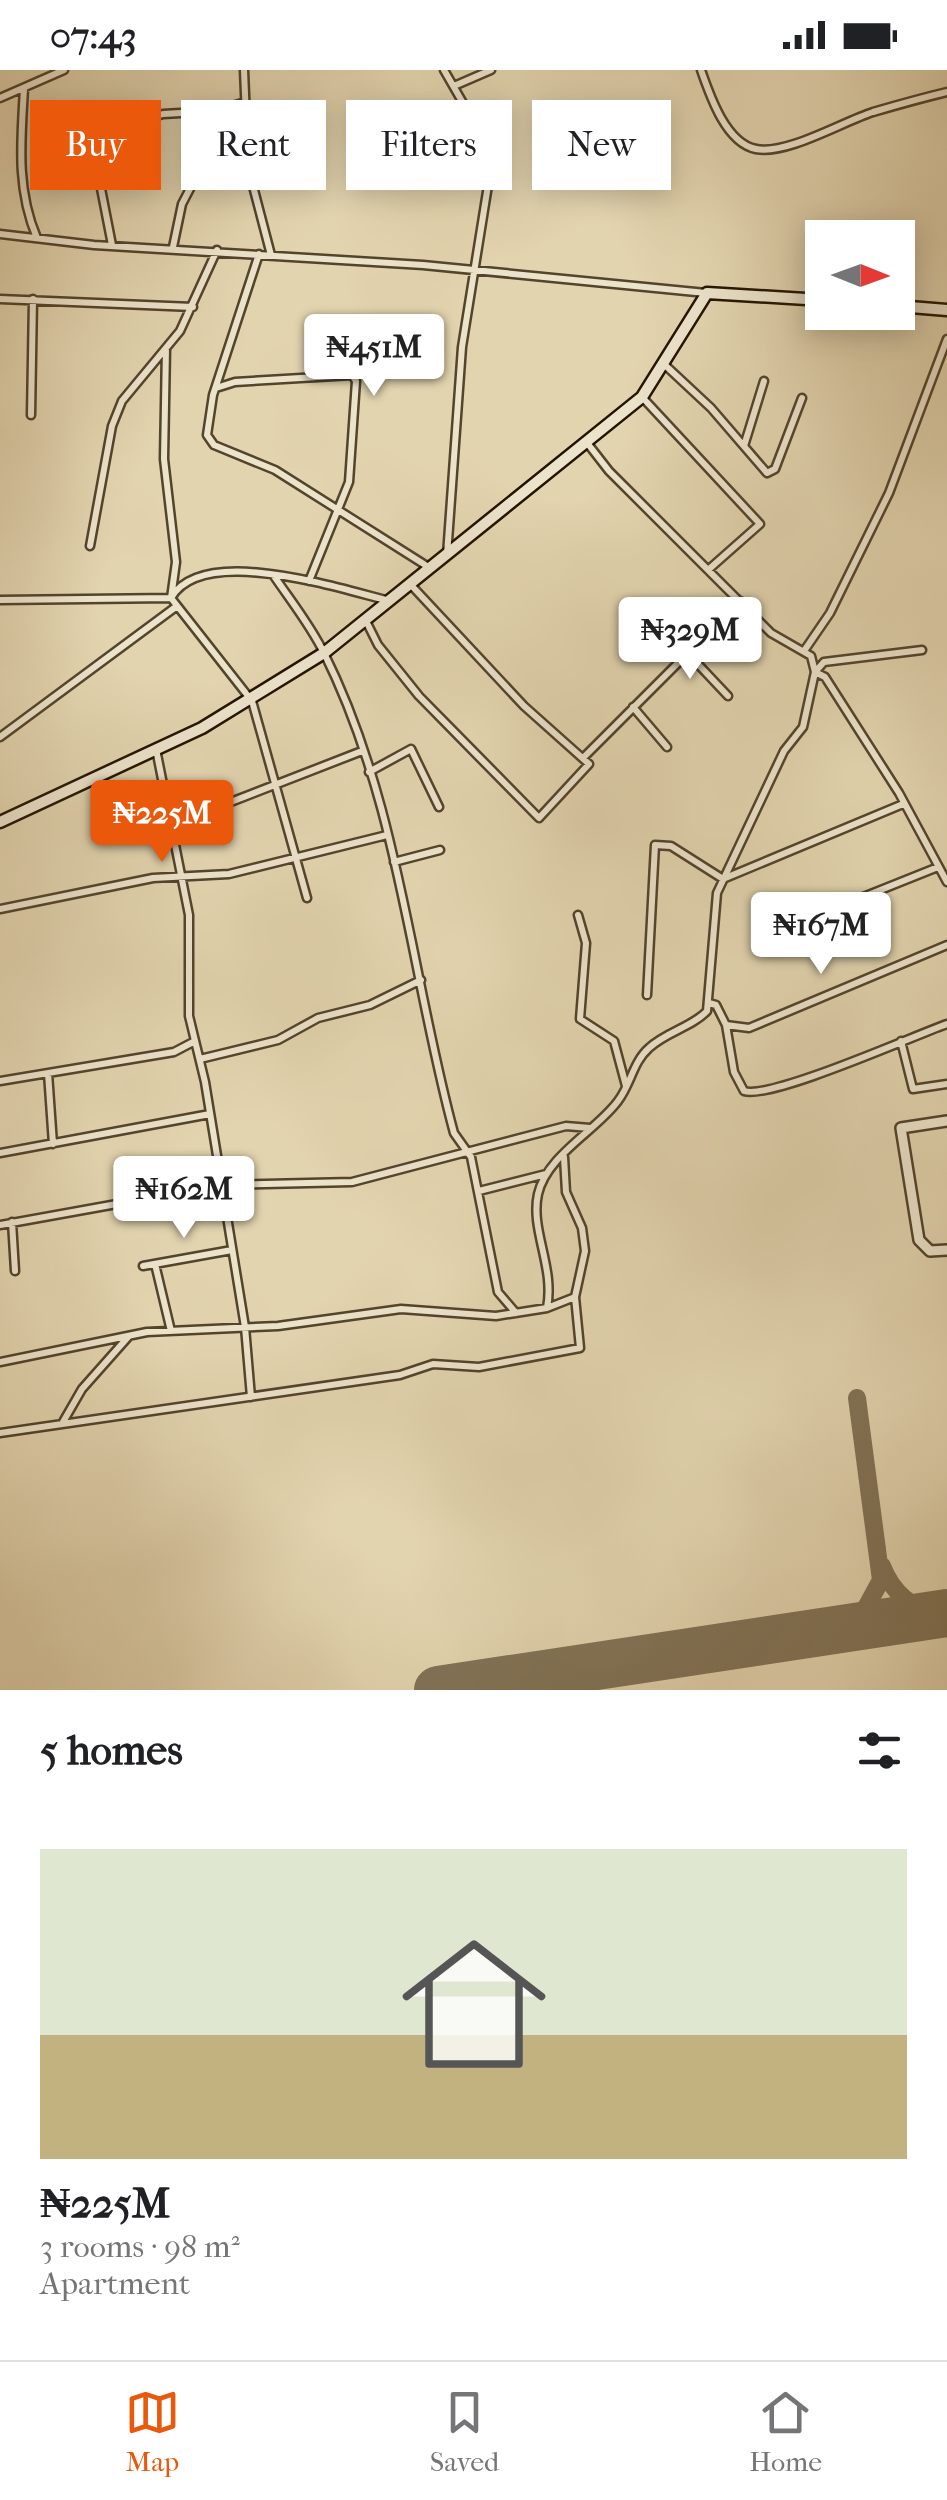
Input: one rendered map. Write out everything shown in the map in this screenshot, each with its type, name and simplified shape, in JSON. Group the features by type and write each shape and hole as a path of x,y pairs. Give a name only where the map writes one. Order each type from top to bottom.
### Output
{"main road":[{"path":"0,822 252,701 324,654 642,397 666,366 699,300 708,293 805,299"},
{"path":"915,307 947,310"}],"street":[{"path":"0,98 64,70"},
{"path":"242,100 244,70"},
{"path":"444,70 484,151 490,173 462,348 446,558"},
{"path":"454,86 491,70"},
{"path":"701,70 712,104 736,136 753,149 776,149 872,113 947,92"},
{"path":"24,89 20,179 37,238"},
{"path":"112,245 96,163 100,134 164,114 181,113"},
{"path":"174,246 182,204 190,190"},
{"path":"254,190 271,254"},
{"path":"0,234 477,270 708,293"},
{"path":"90,546 112,426 122,401 166,348 193,307 217,250"},
{"path":"259,254 206,424 214,445 275,470 431,569"},
{"path":"0,299 193,307"},
{"path":"31,415 33,299"},
{"path":"804,651 830,613 889,493 947,339"},
{"path":"166,348 164,459 176,562 171,598 252,701 307,898"},
{"path":"666,366 687,383 771,473 802,398"},
{"path":"216,388 235,382 352,375 356,382 349,482 309,582"},
{"path":"744,446 764,381"},
{"path":"642,397 760,524 708,570"},
{"path":"588,444 771,633 804,651 815,672 825,677 947,882"},
{"path":"171,598 178,586 198,574 240,572 309,582 391,602"},
{"path":"274,576 324,654 362,751 388,835 454,1134 468,1152 479,1191 498,1292 516,1313"},
{"path":"366,620 378,645 419,696 538,818 588,768 583,758 502,683 411,585"},
{"path":"0,600 171,598"},
{"path":"583,758 740,601"},
{"path":"0,737 177,606"},
{"path":"678,642 728,696"},
{"path":"547,1308 552,1281 537,1199 548,1174 626,1087 649,1048 704,1014 714,912 723,879 768,793 784,751 803,727 815,672 824,662 922,650"},
{"path":"634,707 667,747"},
{"path":"156,748 182,875 192,958 187,999 245,1327 251,1397"},
{"path":"368,772 411,749 439,807"},
{"path":"174,824 362,751"},
{"path":"723,879 903,804"},
{"path":"0,909 182,875 229,874 388,835"},
{"path":"647,995 655,844 671,846 723,879"},
{"path":"394,862 440,850"},
{"path":"838,908 938,867"},
{"path":"578,915 586,942 580,1019 614,1041 626,1087"},
{"path":"726,1025 749,1028 947,945"},
{"path":"200,1059 278,1040 318,1018 370,1005 421,980"},
{"path":"708,1002 716,1005 726,1025 734,1072 749,1093 805,1079 947,1024"},
{"path":"900,1041 913,1089 947,1084"},
{"path":"0,1081 174,1052 195,1042"},
{"path":"48,1073 53,1144"},
{"path":"0,1153 210,1114"},
{"path":"947,1121 901,1128 919,1240 930,1252 947,1250"},
{"path":"0,1226 222,1185 352,1182 566,1126 591,1128"},
{"path":"0,1433 400,1376 433,1364 480,1367 576,1350 581,1342 575,1297 585,1252 582,1228 566,1192 564,1156"},
{"path":"479,1191 548,1174"},
{"path":"12,1222 15,1272"},
{"path":"143,1266 232,1250"},
{"path":"154,1264 171,1331"},
{"path":"0,1362 171,1331 245,1327 400,1309 473,1318 547,1308 575,1297"},
{"path":"63,1422 82,1389 130,1336"}],"taxiway":[{"path":"830,1631 863,1613 881,1580 857,1398"},
{"path":"882,1566 904,1598 940,1614"}],"runway":[{"path":"438,1690 947,1613"}]}
